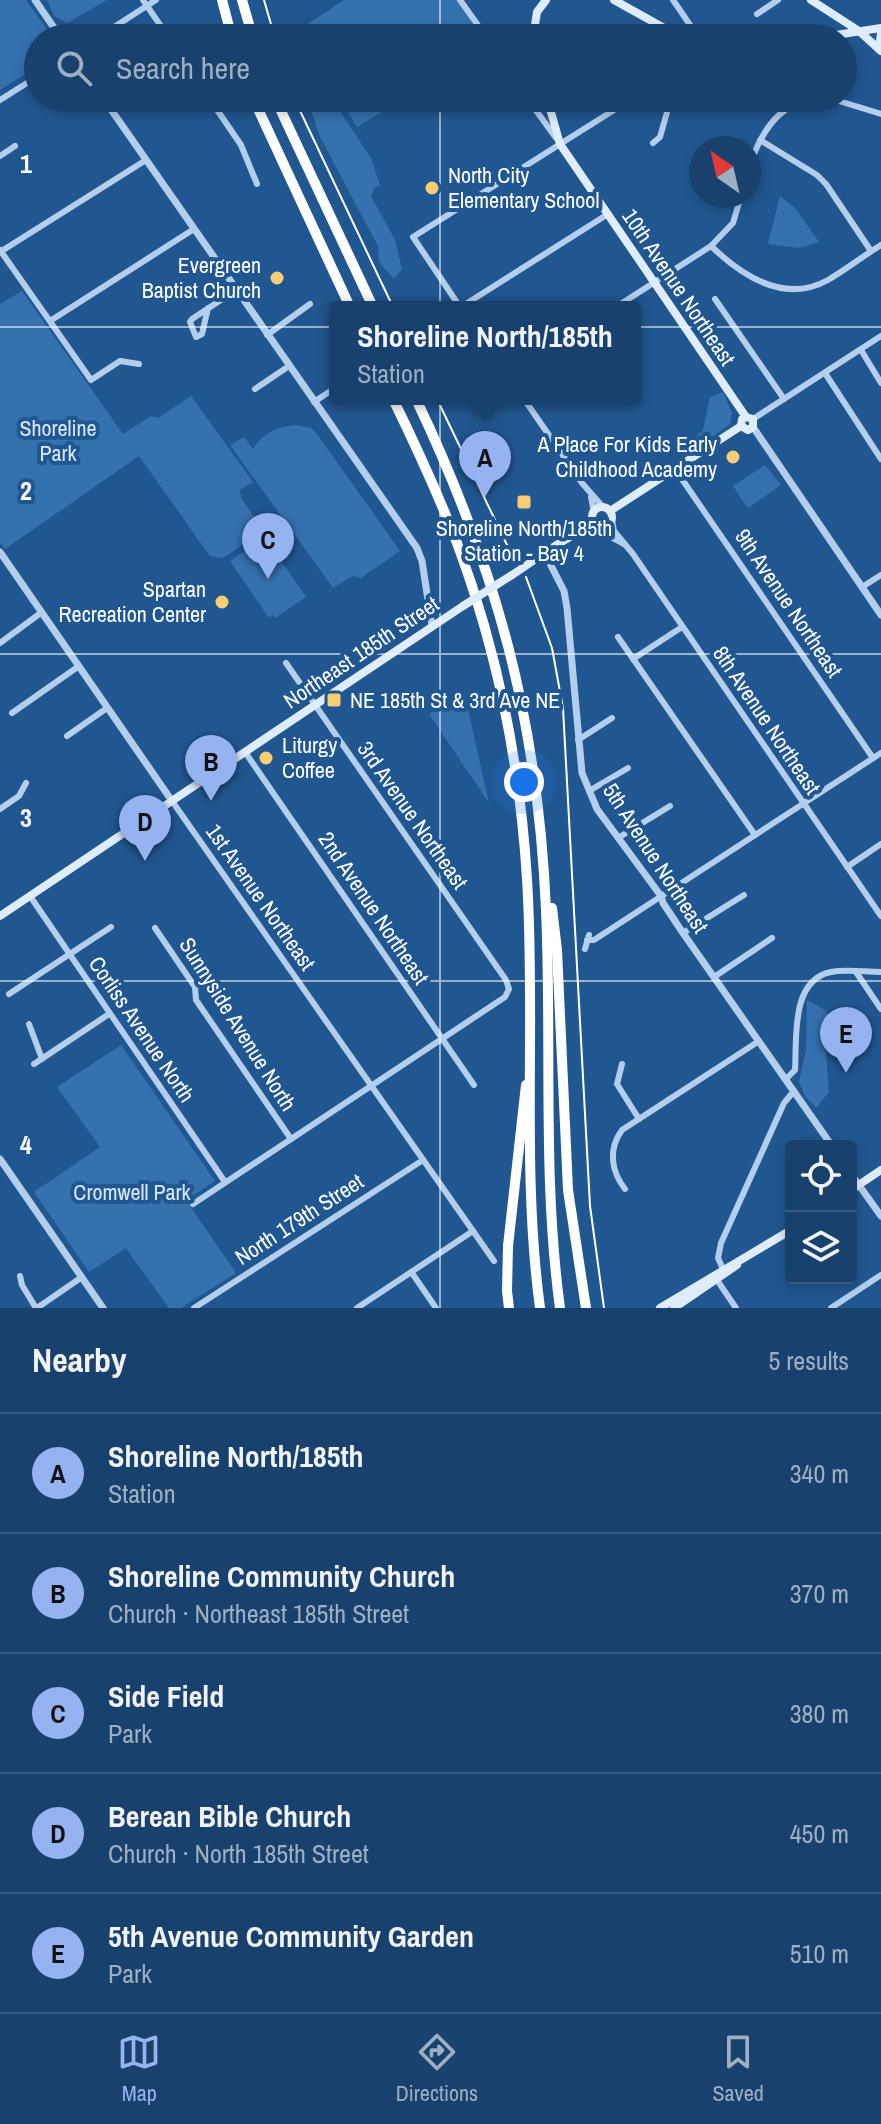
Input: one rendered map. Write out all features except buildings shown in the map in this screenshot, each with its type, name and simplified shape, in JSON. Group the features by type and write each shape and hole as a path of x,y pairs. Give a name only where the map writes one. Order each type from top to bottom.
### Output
{"highway":[{"path":"222,0 228,24"},
{"path":"242,0 249,24"},
{"path":"259,112 347,301"},
{"path":"282,112 370,301"},
{"path":"396,405 458,547 490,648 518,786 525,855 533,1228 540,1308"},
{"path":"419,405 477,540 507,639 532,754 544,872 552,1218 560,1308"},
{"path":"544,872 556,932 568,1190 586,1308"},
{"path":"509,1308 508,1246 519,1128 530,1060"}],"main road":[{"path":"535,24 537,12 546,0"},
{"path":"614,0 657,24"},
{"path":"811,0 848,24"},
{"path":"859,31 881,30 880,50"},
{"path":"859,31 880,50"},
{"path":"551,112 560,144"},
{"name":"10th Avenue Northeast","path":"560,144 751,421"},
{"path":"608,513 741,426 742,419 751,421"},
{"name":"Northeast 185th Street","path":"0,916 432,626 572,536 593,514 608,513 607,525 572,536"},
{"path":"593,514 599,526"},
{"path":"857,1186 881,1170"},
{"path":"674,1308 785,1234"},
{"path":"660,1308 741,1261"}],"street":[{"path":"35,0 51,24"},
{"path":"116,24 145,3 156,0"},
{"path":"460,0 477,24"},
{"path":"673,0 689,24"},
{"path":"757,14 778,0"},
{"path":"145,3 159,24"},
{"path":"0,100 24,85"},
{"path":"857,107 881,114"},
{"path":"113,112 417,548 422,561 432,626"},
{"path":"219,112 241,145 257,184"},
{"name":"10th Avenue Northeast","path":"537,112 560,144"},
{"path":"456,301 413,237 611,112"},
{"path":"653,143 660,137 667,112"},
{"path":"761,139 781,112"},
{"path":"761,141 817,175 826,184 871,251"},
{"path":"0,156 15,146"},
{"path":"139,364 120,361 91,380 0,252 146,160"},
{"path":"626,301 711,246 733,223 737,208"},
{"path":"470,301 608,214"},
{"path":"50,321 194,229"},
{"path":"711,246 729,263 769,286 802,289 827,281 881,245"},
{"path":"208,308 236,290"},
{"path":"715,299 784,399"},
{"path":"267,335 310,304"},
{"path":"751,421 881,336"},
{"path":"861,350 881,383"},
{"path":"255,389 289,366"},
{"path":"825,373 881,459"},
{"path":"314,402 329,392"},
{"name":"8th Avenue Northeast","path":"528,405 590,493 608,513 614,531 881,916"},
{"name":"10th Avenue Northeast","path":"751,421 881,615"},
{"name":"9th Avenue Northeast","path":"675,469 873,758"},
{"name":"8th Avenue Northeast","path":"590,493 593,514"},
{"name":"8th Avenue Northeast","path":"599,526 624,544"},
{"name":"1st Avenue Northeast","path":"0,552 494,1261"},
{"name":"5th Avenue Northeast","path":"545,554 564,591 582,773 597,809 661,896 683,933 828,1140"},
{"path":"862,587 881,575"},
{"path":"0,643 42,612"},
{"path":"633,659 682,627"},
{"path":"618,637 755,835"},
{"name":"3rd Avenue Northeast","path":"286,663 506,980 509,989 505,997 442,1040"},
{"path":"12,713 79,666"},
{"path":"67,736 107,708"},
{"path":"578,740 612,718"},
{"name":"2nd Avenue Northeast","path":"245,752 474,1085"},
{"path":"585,949 588,938 594,940 881,753"},
{"path":"589,791 628,768"},
{"path":"0,809 19,796 26,783"},
{"path":"618,838 670,806"},
{"path":"847,867 881,844"},
{"path":"683,933 744,895"},
{"name":"Corliss Avenue North","path":"30,896 225,1182"},
{"path":"9,994 111,927"},
{"name":"Sunnyside Avenue North","path":"155,928 195,987 196,1000 291,1139"},
{"path":"714,977 772,938"},
{"path":"786,1079 795,1070 803,993 830,972 881,972"},
{"path":"856,972 881,1009"},
{"path":"34,1064 109,1014"},
{"path":"29,1024 42,1059"},
{"path":"193,1204 442,1040"},
{"path":"625,1189 616,1175 613,1156 616,1138 622,1130 759,1041"},
{"path":"622,1064 617,1084 639,1119"},
{"path":"723,1269 718,1258 721,1243 784,1103 794,1091"},
{"path":"0,1159 103,1308"},
{"name":"North 179th Street","path":"194,1308 423,1160"},
{"path":"857,1189 881,1216"},
{"path":"357,1308 473,1231"},
{"path":"412,1273 436,1308"},
{"path":"835,1307 881,1275"},
{"path":"20,1276 36,1308 82,1277"},
{"path":"717,1280 736,1308"}],"green space":[{"path":"0,0 26,0 43,24 24,24 24,75 0,90"},
{"path":"47,0 107,0 67,23 54,16"},
{"path":"344,0 457,0 473,24 308,24"},
{"path":"312,112 340,112 371,158 380,185 375,187 371,196 395,240 402,269 394,279 379,262 378,246 320,137"},
{"path":"348,112 382,112 357,127"},
{"path":"780,196 795,208 819,242 799,248 768,244"},
{"name":"Shoreline Park","path":"22,291 123,434 151,416 158,418 191,396 253,482 240,490 241,498 257,521 259,534 223,558 210,556 139,456 5,549 0,542 0,304"},
{"path":"723,392 732,413 730,424 697,448 694,439 703,430 710,397"},
{"path":"295,425 311,428 317,434 400,551 361,578 353,576 333,588 230,445 244,437 253,449 261,438 271,432"},
{"path":"765,465 781,485 748,508 733,486"},
{"path":"257,542 273,549 306,597 275,618 273,615 269,618 230,561"},
{"path":"464,691 489,803 429,714"},
{"path":"807,1000 825,1010 833,1026 846,1027 842,1035 825,1041 829,1092 816,1108 805,1096 799,1082 806,1050"},
{"name":"Cromwell Park","path":"121,1045 215,1181 186,1200 236,1273 181,1308 169,1308 126,1248 89,1272 34,1192 100,1147 57,1087"}],"tram line":[{"path":"264,0 271,24"},
{"path":"301,112 390,301"},
{"path":"440,405 508,547"},
{"path":"526,577 552,648 563,708 590,1206 604,1308"}],"place":[{"name":"North City Elementary School","path":"432,188"},
{"name":"Evergreen Baptist Church","path":"277,278"},
{"name":"A Place For Kids Early Childhood Academy","path":"733,457"},
{"name":"Shoreline North/185th","path":"485,497"},
{"name":"Shoreline North/185th Station - Bay 4","path":"524,502"},
{"name":"Side Field","path":"268,579"},
{"name":"Spartan Recreation Center","path":"222,602"},
{"name":"NE 185th St & 3rd Ave NE","path":"334,700"},
{"name":"Liturgy Coffee","path":"266,758"},
{"name":"Shoreline Community Church","path":"211,801"},
{"name":"Berean Bible Church","path":"145,861"},
{"name":"5th Avenue Community Garden","path":"846,1073"}]}
